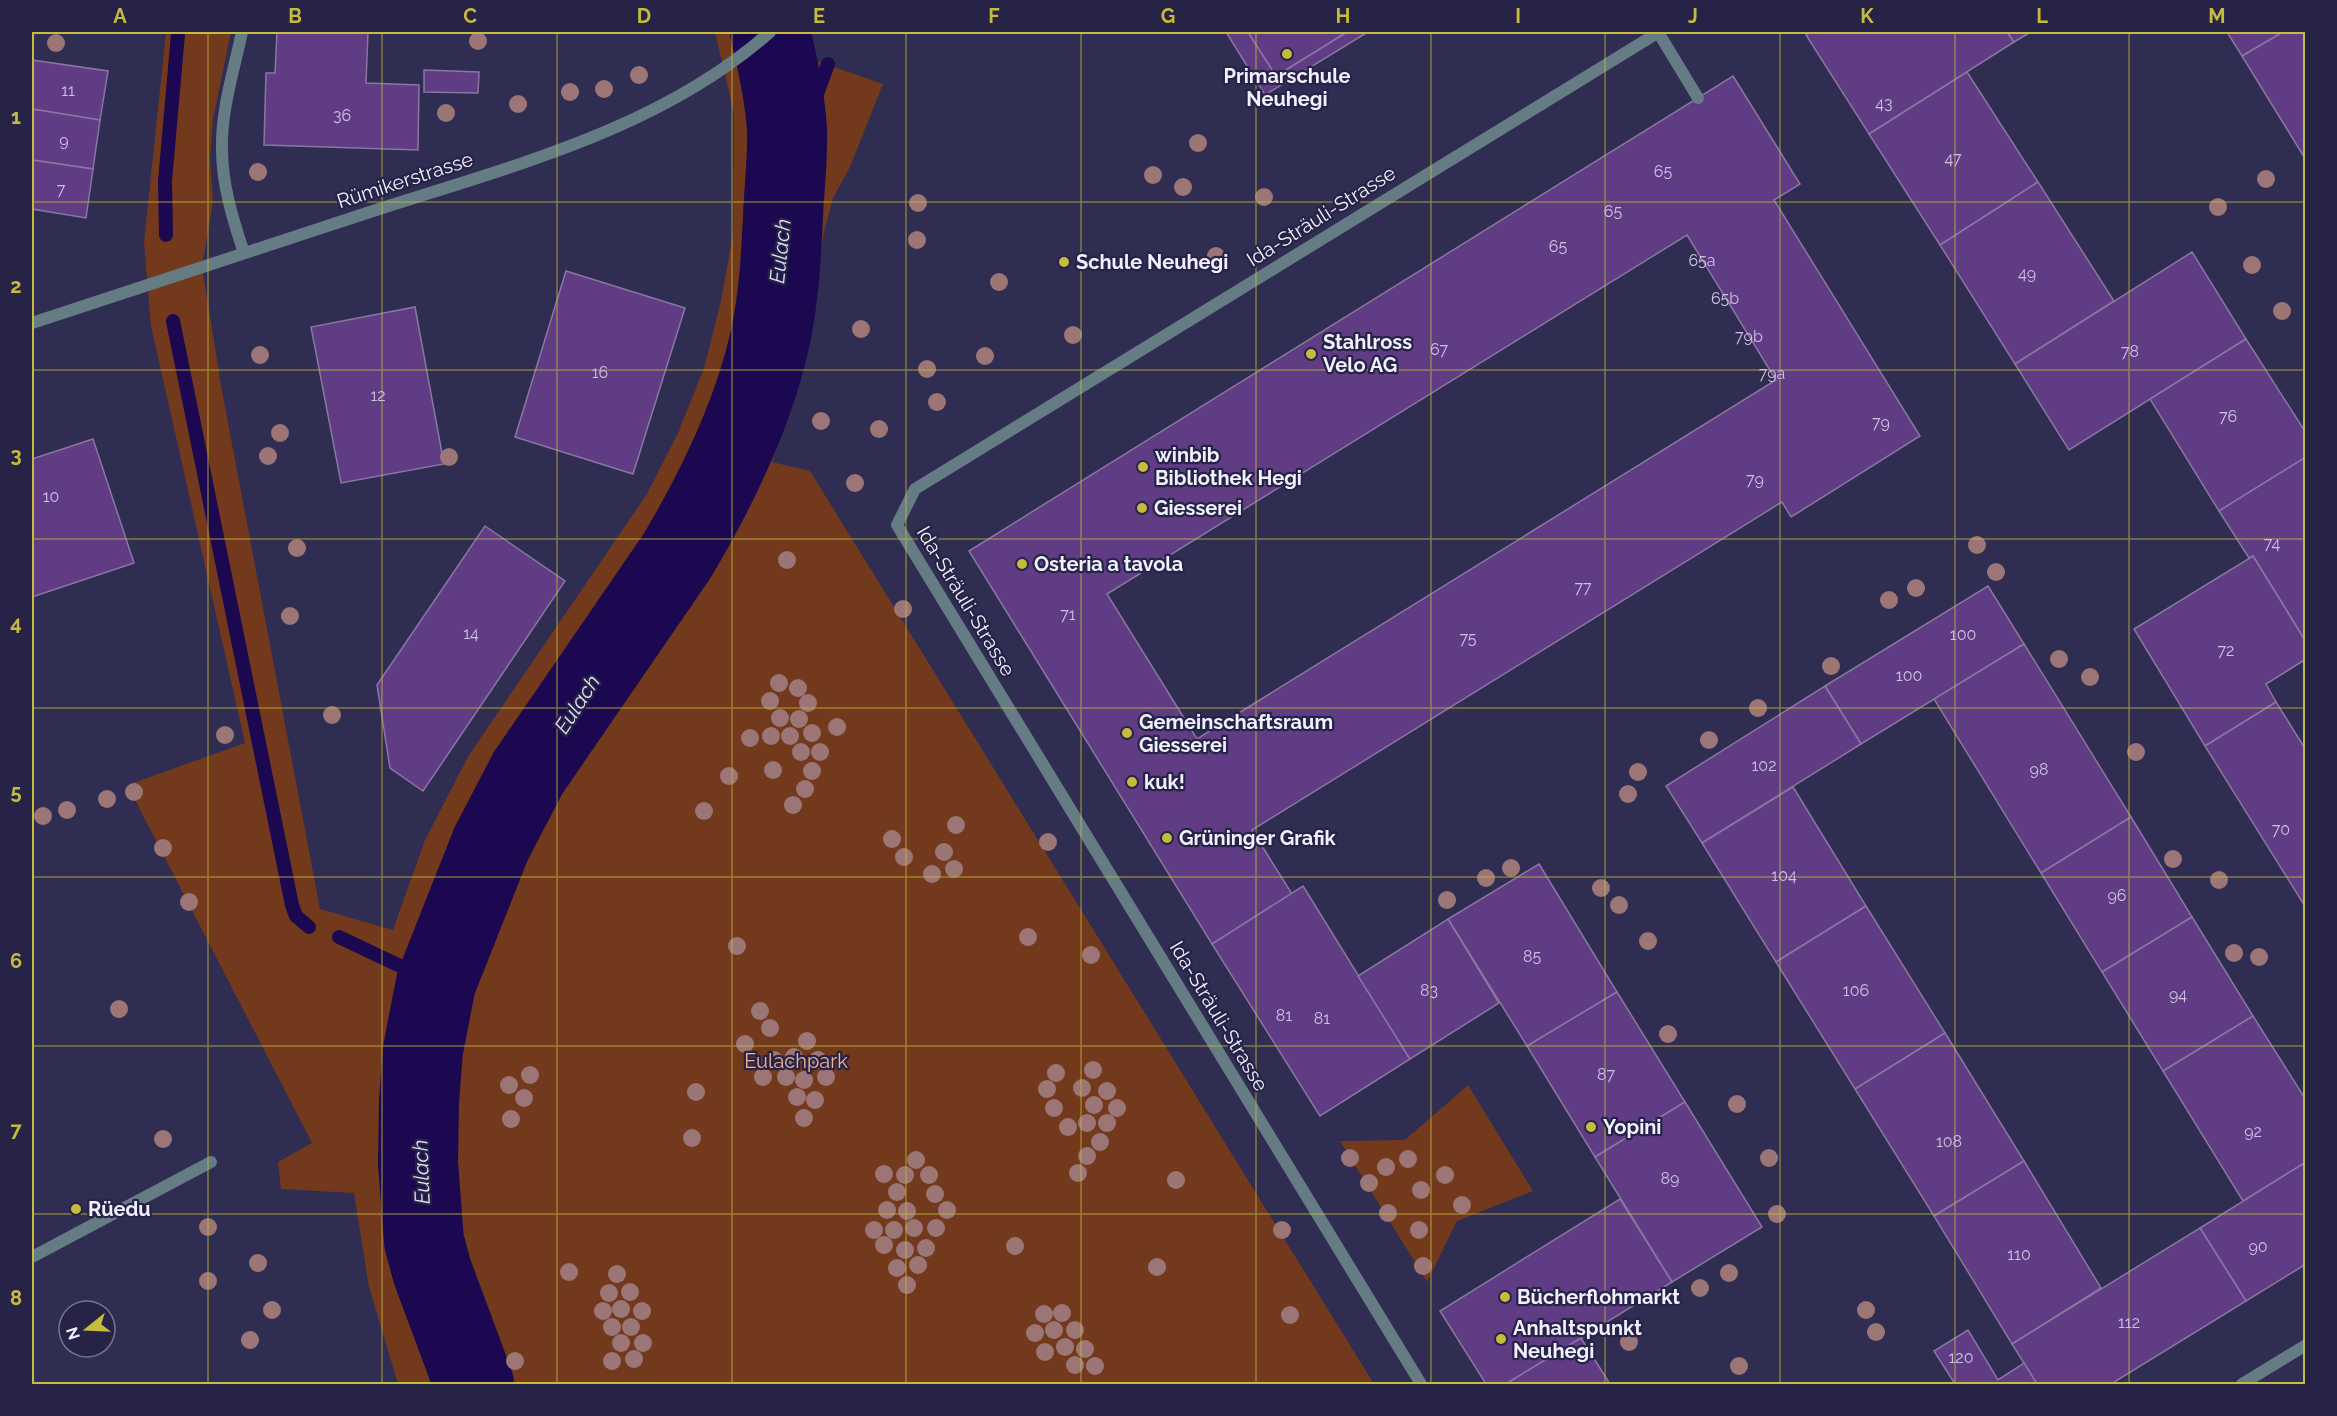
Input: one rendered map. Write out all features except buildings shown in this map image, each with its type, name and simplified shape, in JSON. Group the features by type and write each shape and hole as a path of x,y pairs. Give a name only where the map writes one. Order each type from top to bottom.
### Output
{"street":[{"path":"243,32 223,124 222,150 227,192 243,253"},
{"name":"Rümikerstrasse","path":"32,323 508,167 601,133 665,103 732,62 770,32"},
{"path":"1659,32 1698,98"},
{"name":"Ida-Sträuli-Strasse","path":"1421,1384 897,525 915,489 1659,32"},
{"path":"32,1257 211,1162"},
{"path":"2242,1384 2306,1345"}],"green space":[{"name":"Eulachpark","path":"166,32 231,32 213,119 210,159 213,201 202,267 222,391 320,909 393,930 425,840 469,755 647,494 678,433 704,368 721,301 733,234 734,113 715,32 799,32 805,57 883,84 850,167 833,198 824,232 805,353 772,462 810,471 1374,1384 398,1384 369,1287 354,1193 281,1189 278,1162 312,1143 133,796 133,783 245,743 151,326 144,242"},
{"path":"1468,1085 1533,1191 1457,1221 1427,1282 1340,1141 1405,1140"}],"waterway":[{"name":"Eulach","path":"474,1384 432,1271 424,1241 418,1163 419,1102 423,1050 436,983 491,844 528,773 677,556 720,478 754,396 776,308 787,152 785,105 770,32"},
{"path":"166,235 165,181 178,34"},
{"path":"786,166 805,141 814,102 828,64"},
{"path":"173,321 292,905 296,916 309,927"},
{"path":"339,937 436,983"}],"place":[{"name":"Primarschule Neuhegi","path":"1287,54"},
{"name":"Schule Neuhegi","path":"1064,262"},
{"name":"Stahlross Velo AG","path":"1311,354"},
{"name":"winbib Bibliothek Hegi","path":"1143,467"},
{"name":"Giesserei","path":"1142,508"},
{"name":"Osteria a tavola","path":"1022,564"},
{"name":"Gemeinschaftsraum Giesserei","path":"1127,733"},
{"name":"kuk!","path":"1132,782"},
{"name":"Grüninger Grafik","path":"1167,838"},
{"name":"Yopini","path":"1591,1127"},
{"name":"Rüedu","path":"76,1209"},
{"name":"Bücherflohmarkt","path":"1505,1297"},
{"name":"Anhaltspunkt Neuhegi","path":"1501,1339"}]}
